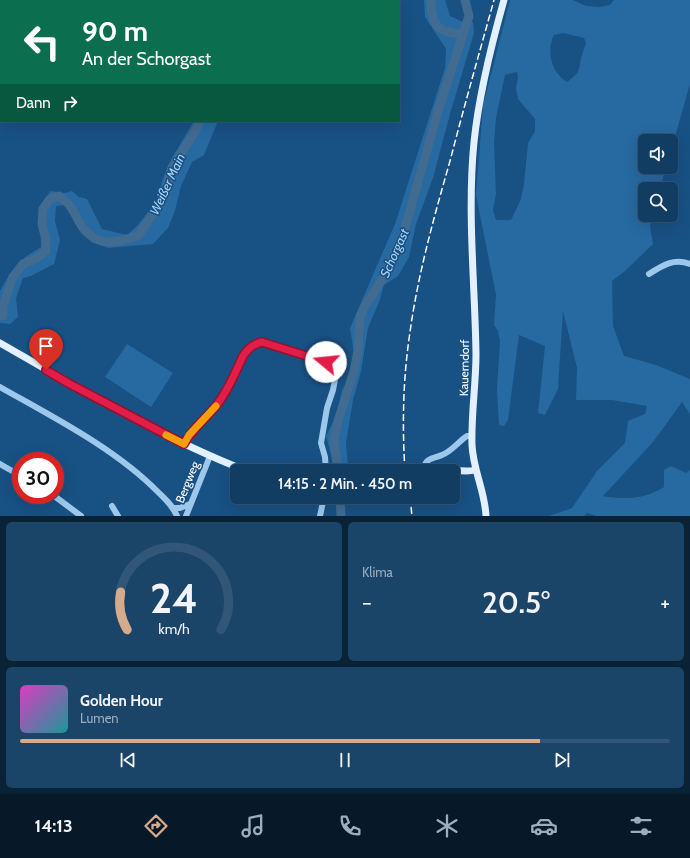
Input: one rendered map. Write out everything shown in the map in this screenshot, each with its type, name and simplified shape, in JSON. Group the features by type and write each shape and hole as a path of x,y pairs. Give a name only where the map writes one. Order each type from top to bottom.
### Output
{"main road":[{"name":"Kauerndorf","path":"486,516 483,493 472,456 476,354 472,218 473,159 477,117 484,78 504,0"},
{"path":"0,343 68,383 184,444 230,464"},
{"path":"460,471 467,472 475,470"}],"street":[{"path":"649,274 667,264 679,261 690,264"},
{"path":"184,444 189,435 217,405 248,348 254,344 262,342 335,365 336,369 333,390 327,408 321,443 326,464"},
{"path":"0,387 52,416 112,453 143,477 174,508 177,516"},
{"path":"425,464 429,459 452,450 467,436 472,436"},
{"name":"Bergweg","path":"186,516 210,456"},
{"path":"0,464 12,471"},
{"path":"64,503 81,516"},
{"path":"174,508 180,508 190,504"},
{"path":"320,516 323,504"},
{"path":"112,506 118,516"}],"shaded area":[{"path":"424,0 445,0 450,16 463,22 473,22 474,33 433,178 416,224 409,257 398,276 384,285 379,302 368,328 361,372 353,400 346,443 348,464 333,464 326,436 337,414 342,390 348,380 354,354 350,328 395,224 445,68 446,49 425,17"},
{"path":"510,0 573,0 586,6 599,7 610,5 614,0 690,0 690,84 676,134 638,134 638,174 664,174 662,182 638,182 638,222 651,222 650,226 653,244 625,271 612,281 613,326 624,356 656,365 690,379 690,414 682,402 653,442 603,496 635,498 650,494 664,487 664,470 671,466 686,473 690,470 690,516 596,516 587,513 584,516 549,516 572,508 597,471 625,443 628,421 645,414 647,406 612,400 576,400 577,368 563,311 558,389 545,415 538,413 545,346 519,335 508,420 504,426 499,425 497,390 500,341 498,331 494,325 496,295 476,195 483,106","holes":["563,33 584,38 586,43 579,70 567,82 557,73 550,54 550,48 554,35","517,72 518,78 516,88 518,99 535,119 535,131 528,143 521,199 511,220 496,220 493,210 496,194 494,143 496,118 505,75"]},
{"path":"193,122 218,122 204,155 192,162 181,186 175,211 168,228 153,244 108,248 91,242 65,205 56,206 55,221 60,240 54,264 31,276 23,278 16,298 18,317 10,324 0,323 0,291 9,275 25,257 41,247 40,209 50,191 65,193 72,191 79,197 87,199 102,229 127,235 137,226 156,202 163,178 172,158"},
{"path":"127,344 173,373 151,407 105,377"}],"waterway":[{"name":"Schorgast","path":"431,0 432,16 437,26 447,32 463,34"},
{"name":"Schorgast","path":"337,464 334,440 338,421 354,371 358,351 360,317 365,306 385,275 403,235 438,111 469,16 465,0"},
{"name":"Weißer Main","path":"0,316 3,316 3,306 13,277 23,264 37,258 46,251 46,240 42,224 43,209 50,199 59,196 65,201 72,209 83,228 96,239 116,242 139,235 162,199 166,190 171,169 200,122"},
{"name":"Schorgast","path":"340,504 341,516"}],"railway":[{"path":"405,464 403,419 405,384 408,349 417,289 432,224 494,0"},
{"path":"411,504 412,516"}],"slow traffic":[{"path":"166,435 184,444 189,435 216,406"}],"route":[{"path":"46,370 184,444 189,435 217,405 248,348 254,344 262,342 326,362"}]}
